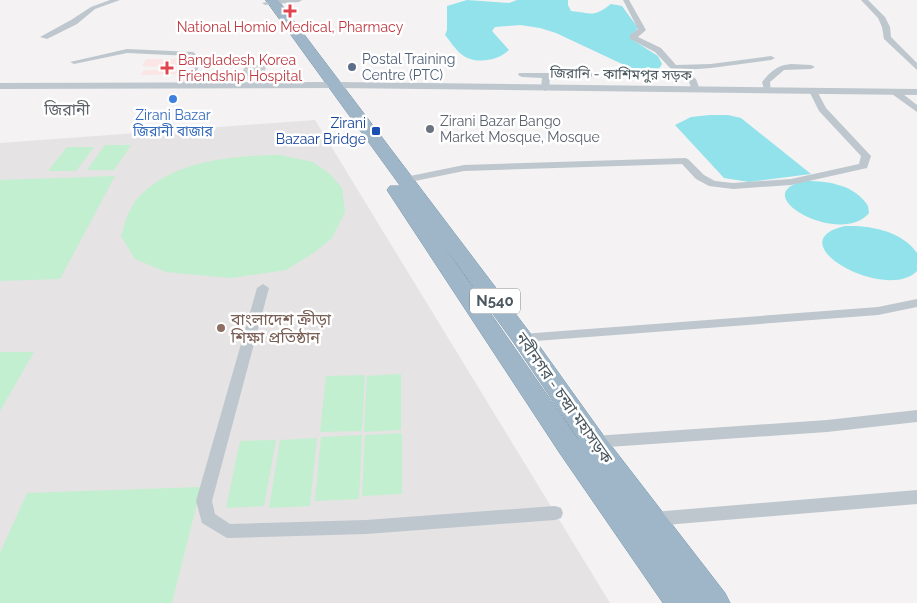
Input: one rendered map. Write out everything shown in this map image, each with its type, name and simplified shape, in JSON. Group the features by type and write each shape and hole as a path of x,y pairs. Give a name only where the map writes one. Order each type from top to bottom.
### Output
{"highway":[{"name":"নবীনগর - চন্দ্রা মহাসড়ক","path":"268,1 405,180 522,338 594,442 714,603"},
{"name":"নবীনগর - চন্দ্রা মহাসড়ক","path":"331,85 568,445 681,603"}],"street":[{"path":"44,37 74,22 92,8 117,0"},
{"path":"268,1 299,0"},
{"path":"626,0 642,30 632,37 658,50 693,81 696,90"},
{"path":"864,0 881,17 886,27 887,37 917,68"},
{"path":"74,62 127,51 193,54 198,60 186,85"},
{"path":"674,66 713,67 737,61 771,58"},
{"path":"768,91 766,82 774,70 786,67 811,67"},
{"path":"522,75 597,75"},
{"path":"545,88 546,76"},
{"name":"জিরানি - কাশিমপুর সড়ক","path":"0,86 331,85 917,92"},
{"path":"405,180 464,168 685,160 700,177 713,184 733,186 791,182 863,166 866,156 822,109 813,92"},
{"path":"895,92 917,109"},
{"path":"263,288 204,501 208,518 227,531 366,527 555,513"},
{"path":"522,338 851,313 917,303"},
{"path":"594,442 827,426 917,416"},
{"path":"653,519 917,497"}],"shaded area":[{"name":"Bangladesh Korea Friendship Hospital","path":"147,59 195,59 192,65 175,65 174,69 185,70 182,74 141,75 144,70 158,70 160,67 142,66"},
{"name":"বাংলাদেশ ক্রীড়া শিক্ষা প্রতিষ্ঠান","path":"315,120 610,603 0,603 0,143"}],"green space":[{"path":"105,145 131,145 114,170 87,170"},
{"path":"67,147 94,147 76,171 48,171"},
{"path":"280,155 313,162 331,175 342,188 345,212 332,238 315,252 286,270 231,278 166,272 135,259 121,236 136,200 166,176 184,168 222,159"},
{"path":"115,176 60,279 0,281 0,180"},
{"path":"0,352 34,352 0,411"},
{"path":"401,374 401,430 364,432 367,376"},
{"path":"365,375 362,431 320,432 326,376"},
{"path":"402,433 402,494 362,496 365,435"},
{"path":"362,435 359,499 315,501 321,437"},
{"path":"317,438 310,506 269,508 280,440"},
{"path":"276,440 264,506 226,508 240,441"},
{"path":"201,487 172,603 0,603 0,553 27,493"}],"water":[{"path":"467,0 509,3 517,0 568,0 571,11 592,14 611,4 622,6 638,28 630,37 631,39 658,56 662,64 657,72 637,71 556,33 520,25 495,27 492,31 509,50 504,54 492,59 472,60 461,54 445,35 447,30 447,6"},
{"path":"728,115 741,118 811,174 749,182 724,178 675,125 691,117"},
{"path":"806,181 832,183 849,189 863,199 868,206 869,213 856,222 838,224 820,221 803,215 790,206 785,196 789,187"},
{"path":"845,226 875,228 903,239 917,253 917,271 902,279 883,280 862,275 843,266 829,256 822,244 827,234"}],"building":[{"path":"246,65 267,65 261,79 239,79"}],"place":[{"name":"National Homio Medical, Pharmacy","path":"290,11"},
{"name":"Postal Training Centre (PTC)","path":"352,67"},
{"name":"Bangladesh Korea Friendship Hospital","path":"167,68"},
{"name":"Zirani Bazar জিরানী বাজার","path":"173,99"},
{"name":"Zirani Bazar Bango Market Mosque, Mosque","path":"430,129"},
{"name":"Zirani Bazaar Bridge","path":"376,131"},
{"name":"বাংলাদেশ ক্রীড়া শিক্ষা প্রতিষ্ঠান","path":"221,328"}],"district":[{"name":"জিরানী","path":"67,109"}]}
